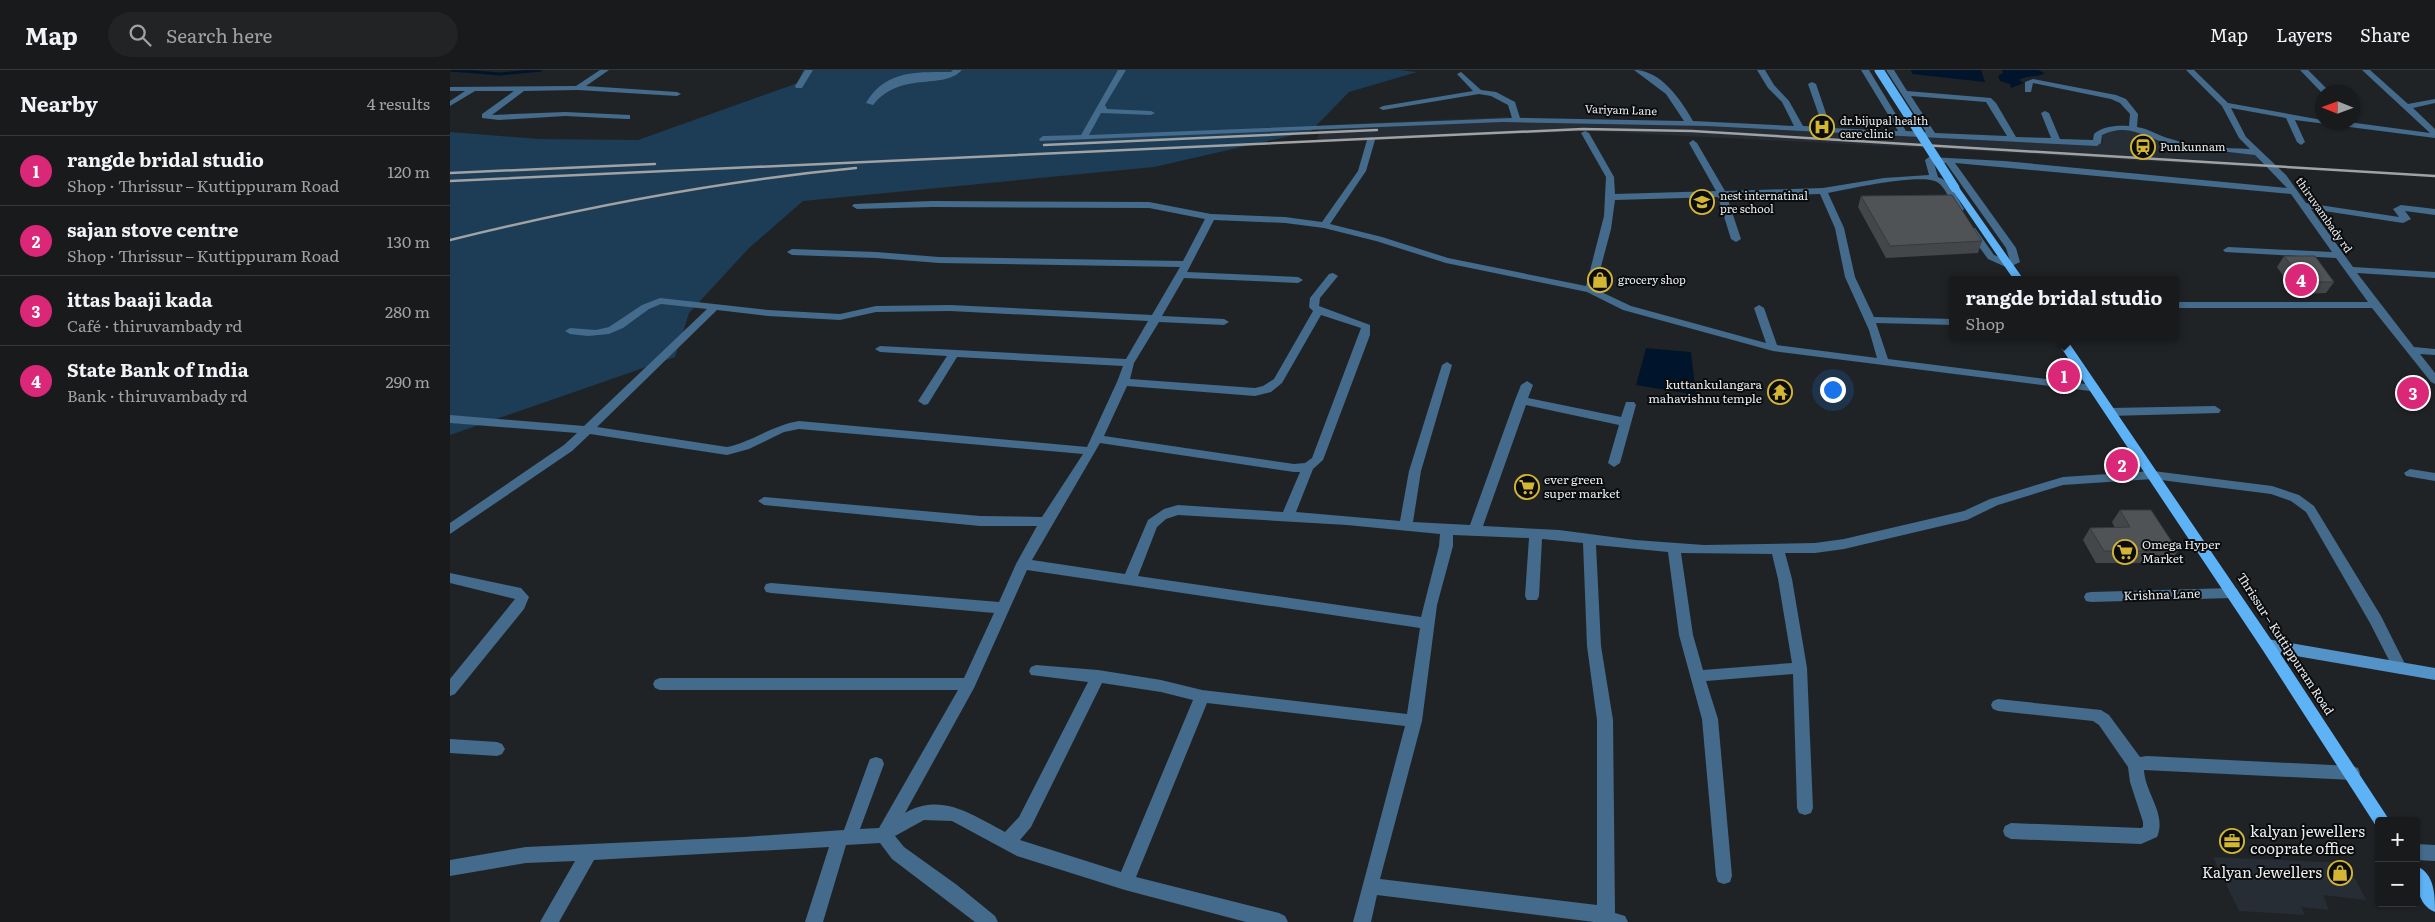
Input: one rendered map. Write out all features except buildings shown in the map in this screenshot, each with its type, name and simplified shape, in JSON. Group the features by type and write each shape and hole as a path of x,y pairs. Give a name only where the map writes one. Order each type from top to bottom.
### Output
{"main road":[{"path":"1879,70 1955,188 2016,276"},
{"name":"Thrissur – Kuttippuram Road","path":"2063,341 2267,645 2380,817"},
{"path":"2420,880 2435,904"}],"street":[{"path":"578,88 605,70"},
{"path":"799,86 809,70"},
{"path":"870,103 878,86 886,79 898,74 953,74 958,70"},
{"path":"1084,137 1122,70"},
{"path":"1638,70 1668,89 1678,101 1690,124"},
{"path":"1761,70 1771,86 1785,101 1800,129"},
{"path":"1865,70 1904,134"},
{"path":"1890,70 1932,136"},
{"name":"thiruvambady rd","path":"2190,70 2224,105 2243,138 2271,164 2294,192 2375,305 2435,379"},
{"path":"2304,70 2319,85"},
{"path":"2366,70 2408,107 2435,135"},
{"path":"1461,74 1479,92"},
{"path":"2028,90 2029,82 2033,81 2113,97 2123,101 2134,114 2133,129 2148,132 2158,139 2226,151 2256,152"},
{"path":"1812,84 1828,130"},
{"path":"450,88 578,88 677,94"},
{"path":"450,104 476,88"},
{"path":"523,88 485,116 500,118 565,114 627,117"},
{"path":"1382,108 1479,92 1493,94 1512,104 1517,120"},
{"path":"1905,93 1988,100 1992,103 2012,139"},
{"path":"2408,107 2435,101"},
{"path":"1101,105 1104,111 1151,113"},
{"path":"2224,105 2315,120"},
{"path":"2045,113 2057,142"},
{"path":"2289,116 2301,142"},
{"name":"Variyam Lane","path":"1043,139 1517,120 1690,124 2097,143 2098,134 2107,129 2133,129"},
{"path":"2360,126 2435,135"},
{"path":"1585,133 1610,176 1608,222 1598,266 1590,290"},
{"path":"1324,225 1346,190 1362,171 1371,140"},
{"path":"1693,143 1722,194 1736,239"},
{"path":"1948,160 2011,248 2015,262 2008,265 1997,261 1984,249 1944,185 1934,177 1929,160 1948,160 2017,163 2126,177 2242,185 2294,192"},
{"path":"1610,197 1822,191 1900,178 1934,177"},
{"path":"1822,191 1841,234 1845,261 1852,282 1872,320 1879,340 1883,362"},
{"path":"858,206 932,204 1149,205 1211,217 1286,220 1324,225 1379,238 1446,260 1590,290 1627,308 1772,348 2094,389"},
{"path":"2303,205 2403,220 2406,219 2398,210 2401,208 2435,212"},
{"path":"884,835 969,684 1023,564 1046,522 1094,445 1123,382 1129,363 1156,319 1211,217"},
{"path":"2228,250 2339,255"},
{"path":"792,252 876,255 939,260 1184,269 1298,280"},
{"path":"2349,270 2435,274"},
{"path":"1287,518 1308,467 1317,460 1365,335 1366,327 1355,320 1318,310 1314,307 1315,298 1333,276"},
{"path":"570,331 605,332 615,328 644,307 660,301 768,313 840,317 876,309 933,308 1224,322"},
{"path":"2179,305 2375,305"},
{"path":"450,529 531,475 589,430 715,307"},
{"path":"1759,308 1772,348"},
{"path":"1123,382 1255,392 1267,389 1278,381 1318,310"},
{"path":"1872,320 1949,322"},
{"path":"880,348 1129,363"},
{"path":"2411,350 2435,352"},
{"path":"924,401 954,353"},
{"path":"1406,526 1415,471 1447,365"},
{"path":"1476,530 1527,385"},
{"path":"1521,400 1624,422"},
{"path":"1614,463 1630,405"},
{"path":"2110,412 2215,410"},
{"path":"450,419 474,419 589,430 727,451 737,450 787,426 799,425 1094,445 1294,468 1308,467"},
{"path":"2410,473 2435,477"},
{"path":"1129,580 1141,553 1150,524 1161,514 1178,510 1287,518 1347,520 1447,530 1536,534 1737,551 1815,548 1844,544 1967,515 1994,502 2063,481 2153,475 2272,490 2295,498 2310,509 2376,620 2400,668"},
{"path":"764,501 955,519 1046,522"},
{"path":"1362,922 1414,721 1430,605 1446,546 1447,530"},
{"path":"1532,596 1536,534"},
{"path":"1370,886 1532,904 1609,920 1605,720 1594,646 1589,539"},
{"path":"1674,547 1686,635 1710,719 1724,876"},
{"path":"1777,549 1785,579 1800,668 1805,808"},
{"path":"1023,564 1428,624"},
{"path":"450,578 516,592 522,597 518,605 450,690"},
{"path":"771,588 1004,608"},
{"name":"Krishna Lane","path":"2091,598 2232,593"},
{"path":"2267,645 2435,674"},
{"path":"1697,676 1800,668"},
{"path":"1036,671 1098,676 1161,685 1202,696 1414,721"},
{"path":"1007,842 1025,822 1098,676"},
{"path":"660,684 969,684"},
{"path":"1124,882 1202,696"},
{"path":"1998,705 2096,714 2104,720 2136,765 2135,775 2153,820 2151,832 2141,836 2012,831"},
{"path":"450,746 497,749"},
{"path":"2136,765 2147,762 2352,773"},
{"path":"814,922 876,764"},
{"path":"450,868 526,855 845,839 884,835 922,812 954,814 1023,850 1124,882 1279,922"},
{"path":"884,835 898,853 951,891 989,922"},
{"path":"550,922 588,852"},
{"path":"2420,852 2435,853"}],"shaded area":[{"path":"803,70 1400,70 1417,72 1349,92 1311,131 1154,167 803,201 749,248 689,313 675,357 450,435 450,132 540,139 638,140 798,83"},
{"path":"1911,70 1981,70 1985,82 1912,74"},
{"path":"2002,70 2038,70 2045,73 2022,78 2019,80 2024,83 2011,88 2010,84 2000,81 1998,76 2003,73"},
{"path":"1506,117 1635,120 2103,143 2102,133 2110,130 2145,131 2161,143 2194,150 2254,154 2266,168 1589,131 1317,142 1319,128 1322,125"},
{"path":"1646,348 1691,352 1696,395 1636,385"},
{"path":"2213,857 2347,863 2366,900 2323,895 2329,910 2301,907 2305,915 2239,911"}],"waterway":[{"path":"450,70 500,74 541,70"}],"railway":[{"path":"450,181 1583,129 1692,131 2435,176"},
{"path":"1044,145 1377,130"},
{"path":"450,173 655,164"},
{"path":"450,240 652,196 753,180 856,168"}],"place":[{"name":"dr.bijupal health care clinic","path":"1822,127"},
{"name":"Punkunnam","path":"2143,147"},
{"name":"nest internatinal pre school","path":"1702,202"},
{"name":"grocery shop","path":"1600,280"},
{"name":"State Bank of India","path":"2301,280"},
{"name":"rangde bridal studio","path":"2064,376"},
{"name":"kuttankulangara mahavishnu temple","path":"1780,392"},
{"name":"ittas baaji kada","path":"2413,393"},
{"name":"sajan stove centre","path":"2122,465"},
{"name":"ever green super market","path":"1527,487"},
{"name":"Omega Hyper Market","path":"2125,552"},
{"name":"kalyan jewellers cooprate office","path":"2232,841"},
{"name":"Kalyan Jewellers","path":"2340,873"}]}
